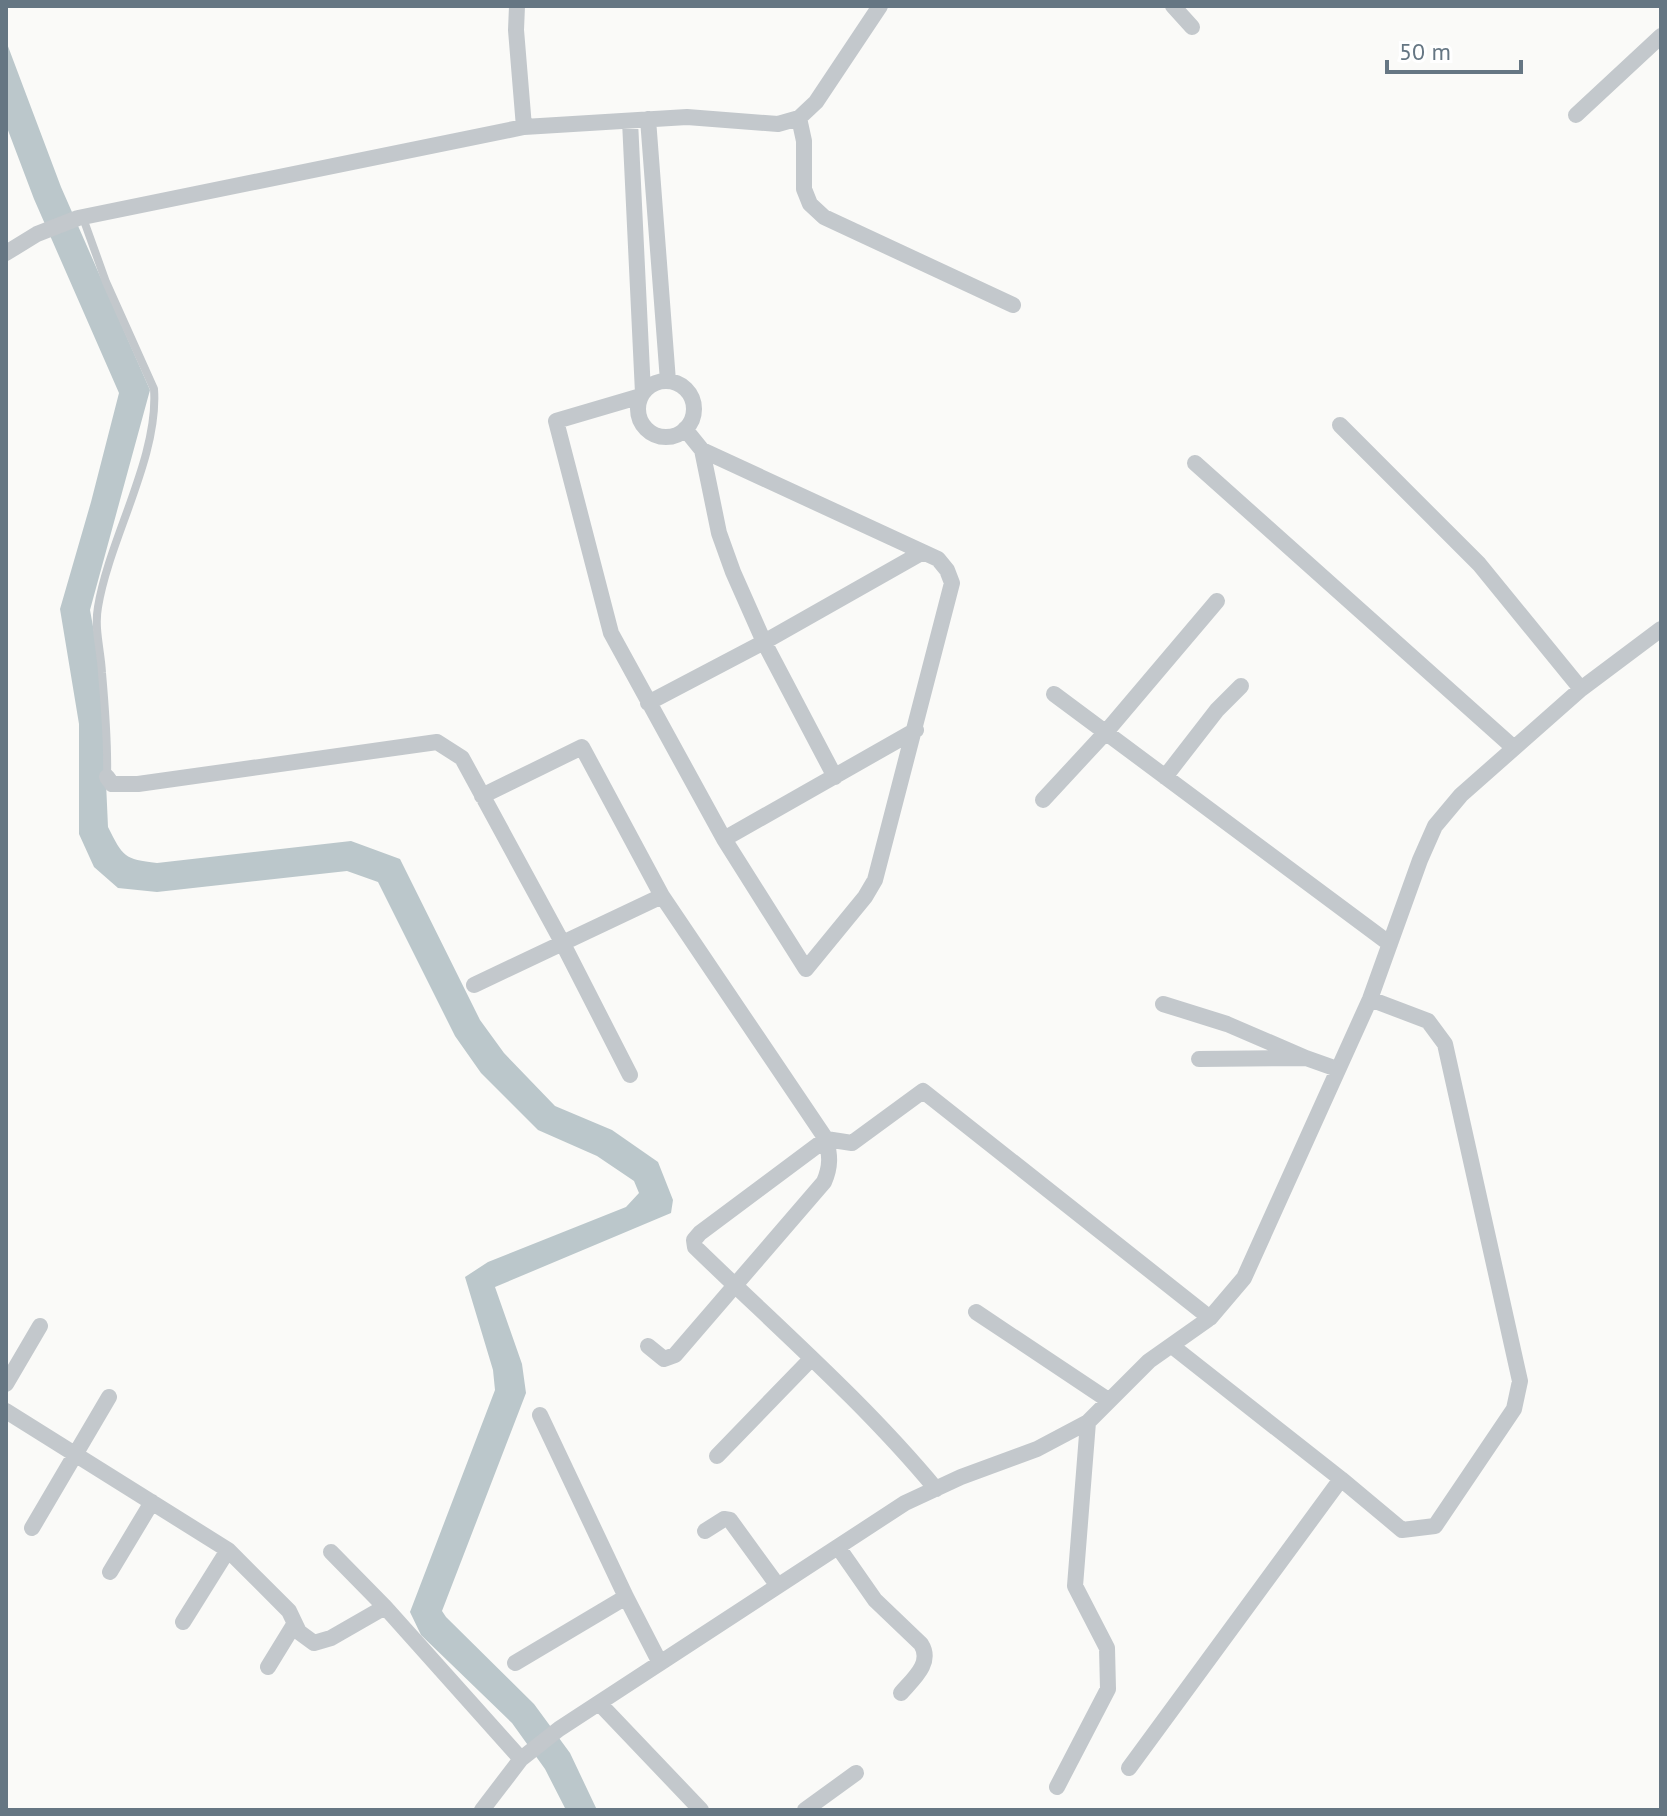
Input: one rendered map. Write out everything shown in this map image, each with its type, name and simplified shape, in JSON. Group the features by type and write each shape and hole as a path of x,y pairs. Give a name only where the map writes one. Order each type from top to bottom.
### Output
{"street":[{"path":"517,6 524,127"},
{"path":"8,247 80,217 524,127 687,117 778,124 799,118 816,102 880,6"},
{"path":"1173,6 1192,27"},
{"path":"1576,115 1661,36"},
{"path":"799,118 804,141 804,189 810,204 824,217 1013,305"},
{"path":"648,119 668,381"},
{"path":"630,121 642,395 638,414 646,430 662,437 672,437 692,421 693,402 682,386 668,381 655,383 642,395 556,421 611,633 724,839 806,969 865,897 875,880 952,583 938,559 702,450 685,429"},
{"path":"1340,425 1479,564 1581,689"},
{"path":"702,450 719,533 764,642 835,777"},
{"path":"1195,463 1514,748"},
{"path":"648,703 923,552"},
{"path":"1043,800 1106,732 1217,601"},
{"path":"482,1810 524,1756 559,1729 905,1503 1037,1449 1088,1422 1149,1361 1210,1318 1244,1278 1370,999 1435,826 1461,795 1581,689 1661,629"},
{"path":"1165,777 1217,710 1241,686"},
{"path":"1054,694 1390,944"},
{"path":"724,839 916,730"},
{"path":"107,777 112,784 138,784 437,742 462,758 630,1075"},
{"path":"482,796 582,747 662,896 826,1139 830,1169 824,1182 736,1287 669,1359 664,1359 648,1346"},
{"path":"474,985 662,896"},
{"path":"1172,1346 1402,1530 1435,1526 1514,1409 1520,1381 1445,1044 1428,1021 1370,999"},
{"path":"1163,1004 1227,1024 1337,1069"},
{"path":"1199,1059 1306,1058"},
{"path":"936,1489 892,1436 695,1247 696,1237 826,1139 852,1143 923,1091 1210,1318"},
{"path":"976,1312 1108,1400"},
{"path":"6,1384 40,1326"},
{"path":"717,1456 811,1359"},
{"path":"32,1528 109,1397"},
{"path":"6,1411 228,1550 289,1611 299,1632 314,1643 331,1638 385,1607"},
{"path":"540,1415 660,1663"},
{"path":"1057,1787 1108,1689 1107,1648 1075,1586 1088,1422"},
{"path":"1129,1768 1341,1479"},
{"path":"110,1572 152,1502"},
{"path":"705,1531 724,1519 732,1521 778,1586"},
{"path":"838,1547 875,1600 924,1647 924,1664 901,1693"},
{"path":"183,1622 228,1550"},
{"path":"331,1552 524,1756"},
{"path":"515,1663 626,1597"},
{"path":"268,1667 295,1623"},
{"path":"599,1703 701,1810"},
{"path":"805,1810 856,1773"}],"lane":[{"path":"80,217 154,389 155,402 142,462 96,616 107,777"}],"shaded area":[{"path":"6,41 61,187 150,390 90,610 101,670 108,827 117,845 131,858 157,863 351,841 400,859 480,1020 504,1053 555,1106 612,1130 658,1162 673,1200 671,1213 495,1287 522,1364 526,1393 442,1611 534,1704 570,1753 597,1810 566,1810 545,1769 512,1723 421,1635 410,1612 495,1390 493,1370 465,1277 488,1262 626,1207 639,1193 634,1181 597,1156 538,1130 481,1073 455,1036 378,882 347,871 157,892 118,888 94,867 79,834 79,724 60,609 119,393 34,199 6,125"}]}
